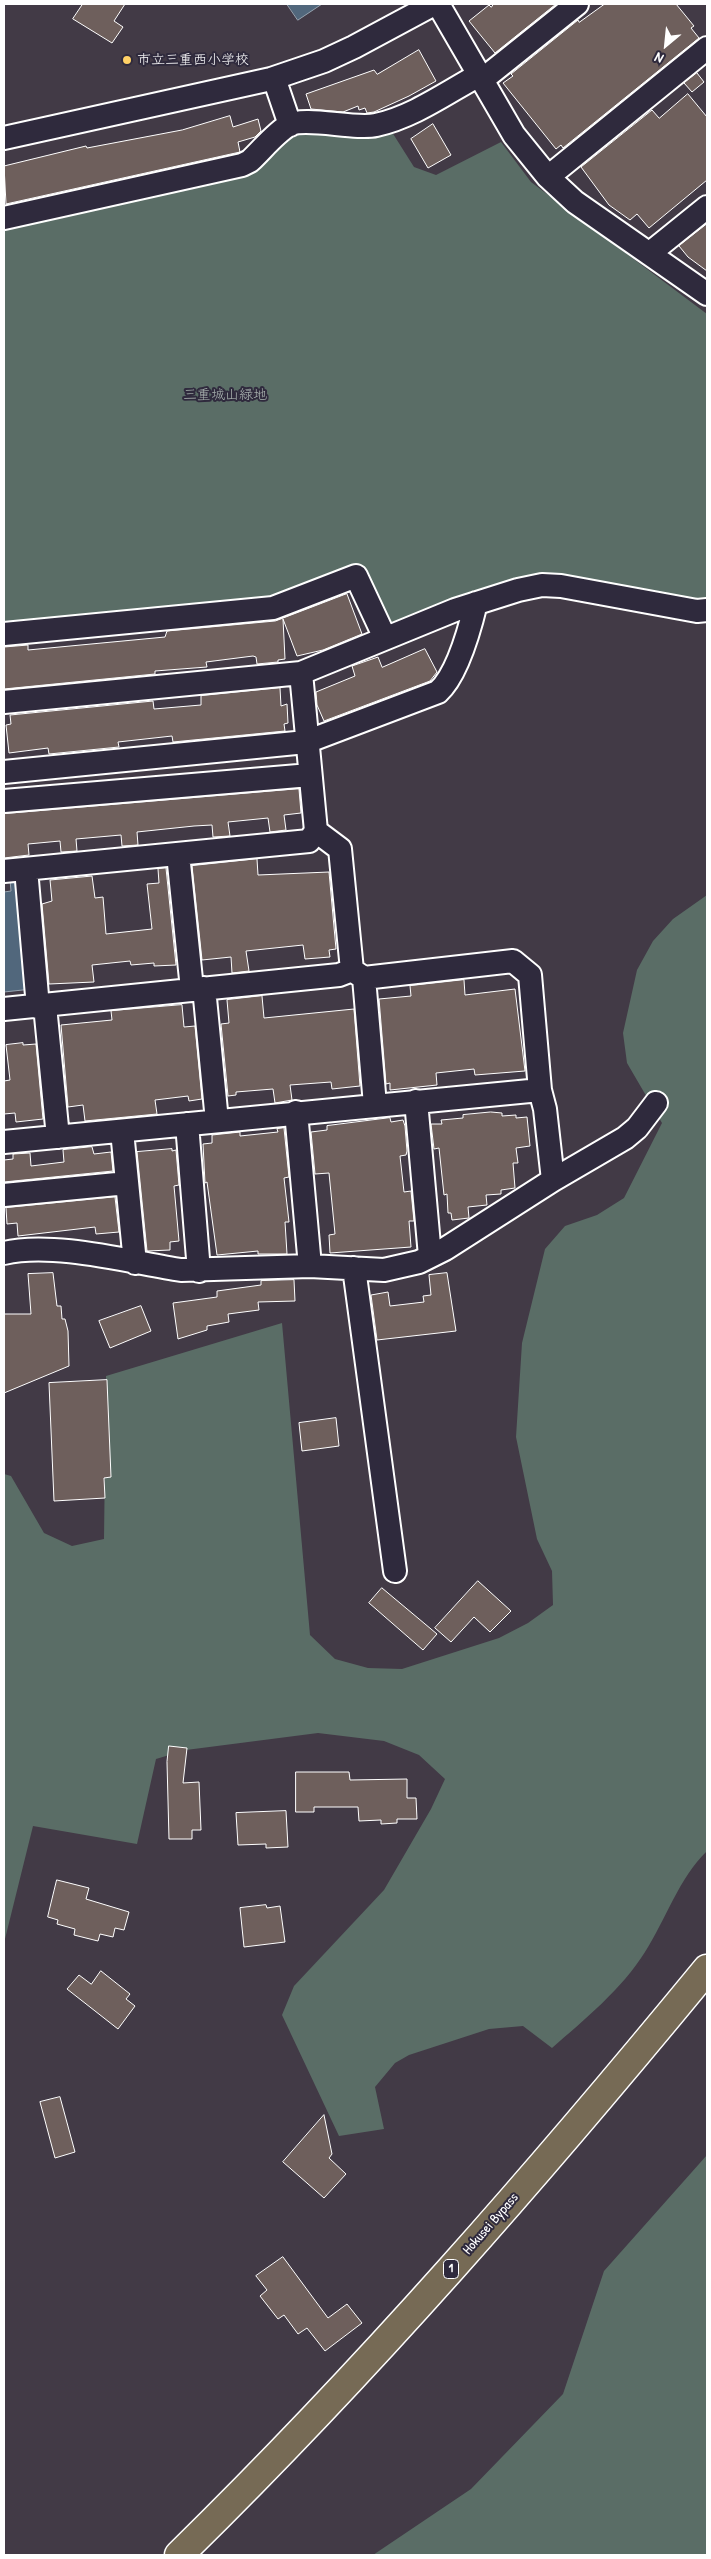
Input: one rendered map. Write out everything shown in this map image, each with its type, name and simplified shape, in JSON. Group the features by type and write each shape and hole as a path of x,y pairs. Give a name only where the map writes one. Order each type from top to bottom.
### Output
{"highway":[{"name":"Hokusei Bypass","path":"179,2555 331,2400 458,2262 594,2107 707,1969"}],"street":[{"path":"4,138 274,78 324,61 354,48 434,4"},
{"path":"438,4 514,135 548,177 581,206 707,294"},
{"path":"4,218 242,165 250,161 290,125 302,122 374,126 406,115 480,78 577,4"},
{"path":"548,177 707,48"},
{"path":"274,78 290,125"},
{"path":"650,254 707,207"},
{"path":"4,634 273,608 356,576 385,638"},
{"path":"4,702 301,673 385,638 476,604 542,585 561,586 697,611 707,610"},
{"path":"4,772 306,742 438,692 449,677 471,624 476,604"},
{"path":"58,1137 41,1006 11,879 178,854 309,840 316,831 306,742 301,673"},
{"path":"4,801 310,775"},
{"path":"316,831 340,848 375,1105"},
{"path":"178,854 217,1121"},
{"path":"4,1009 198,988 513,962 530,974 540,1090 545,1109 553,1180"},
{"path":"4,1142 296,1112 540,1090"},
{"path":"416,1101 430,1256"},
{"path":"4,1253 19,1249 47,1248 135,1263 200,1271 310,1266 384,1270 419,1262 445,1249 553,1180 625,1138 637,1128 656,1103"},
{"path":"296,1112 310,1266"},
{"path":"187,1124 200,1271"},
{"path":"122,1130 135,1263"},
{"path":"4,1195 127,1184"},
{"path":"354,1268 395,1571"}],"green space":[{"name":"三重城山緑地","path":"390,129 414,167 436,175 501,142 531,182 707,314 707,599 695,600 564,576 384,627 359,570 279,601 4,630 4,226 210,181 292,132"},
{"path":"707,895 707,1851 688,1874 653,1939 636,1966 602,2003 552,2048 523,2026 489,2029 409,2055 395,2063 375,2087 384,2129 339,2136 282,2015 294,1986 384,1890 431,1809 445,1779 419,1755 384,1741 318,1733 186,1750 156,1759 137,1844 33,1826 4,1943 4,1474 11,1476 44,1533 72,1546 104,1539 106,1376 282,1323 310,1635 335,1659 368,1668 402,1669 499,1638 528,1623 553,1605 552,1571 537,1539 516,1437 522,1343 545,1249 565,1226 597,1215 624,1198 662,1123 627,1063 623,1033 637,970 653,941 673,919"},
{"path":"707,2155 707,2555 373,2555 471,2489 563,2394 604,2271"}],"water":[{"path":"287,4 322,4 298,20"},
{"path":"22,879 32,989 4,992 4,892 11,891 10,880"}],"building":[{"path":"83,4 125,4 114,21 123,27 112,43 73,19"},
{"path":"494,4 556,4 495,53 469,21 489,5 491,7"},
{"path":"605,4 676,4 694,26 691,28 699,38 563,148 561,145 556,149 503,83 513,76 511,74 578,20 579,22"},
{"path":"419,50 436,81 409,96 374,112 367,113 365,108 359,110 358,106 343,112 311,109 306,94 374,70 377,74"},
{"path":"697,73 704,82 692,92 684,83"},
{"path":"688,94 707,117 707,180 649,228 637,214 630,220 609,205 581,167 652,110 659,118"},
{"path":"230,116 233,127 258,119 261,131 255,137 238,142 240,152 6,204 4,166 86,146 87,148 182,130"},
{"path":"433,124 451,155 428,168 411,139"},
{"path":"707,224 707,271 688,257 679,246"},
{"path":"347,594 362,634 323,650 297,656 283,619 285,659 278,660 278,662 257,664 256,657 253,656 206,662 207,667 155,671 155,674 4,689 4,647 28,645 28,650 165,637 167,631 275,621"},
{"path":"425,649 437,672 430,681 324,721 317,705 316,692 355,676 352,666 378,657 382,667"},
{"path":"280,688 281,706 287,704 288,723 284,724 285,731 173,742 172,736 118,742 119,747 49,754 48,748 9,753 6,725 11,724 10,715 153,701 154,709 201,705 201,696"},
{"path":"299,789 301,813 284,815 286,830 270,832 268,818 228,822 230,836 213,837 212,825 194,826 137,832 138,845 122,846 121,835 76,839 77,851 61,852 60,841 28,844 29,855 4,858 4,814"},
{"path":"257,859 258,875 329,872 336,949 329,950 330,957 305,959 303,945 246,951 249,971 232,973 231,957 202,960 192,866"},
{"path":"166,868 176,965 154,966 154,963 131,965 130,961 92,965 94,982 49,984 42,904 52,901 50,880 92,876 95,898 103,897 106,934 152,929 147,884 159,883 158,869"},
{"path":"464,980 465,995 515,989 525,1071 475,1075 474,1069 436,1073 437,1085 390,1090 390,1083 386,1084 379,999 411,996 410,986"},
{"path":"262,996 264,1018 354,1009 360,1086 332,1089 331,1082 290,1085 292,1100 275,1103 273,1089 236,1092 236,1095 228,1096 221,1024 229,1023 227,1000"},
{"path":"182,1005 184,1027 195,1026 202,1099 189,1101 188,1096 155,1100 157,1114 85,1121 83,1105 68,1107 61,1025 112,1020 111,1011"},
{"path":"23,1043 23,1045 36,1044 43,1119 16,1122 15,1113 4,1114 4,1081 10,1080 6,1045"},
{"path":"491,1112 502,1113 502,1116 516,1115 516,1118 527,1117 530,1146 516,1148 518,1163 513,1163 515,1188 501,1190 501,1194 486,1195 487,1205 468,1207 469,1218 452,1220 451,1213 448,1213 447,1194 444,1195 439,1148 434,1149 431,1124 442,1124 441,1120 463,1118 463,1115"},
{"path":"390,1118 391,1122 403,1120 405,1126 407,1151 406,1155 400,1156 404,1192 411,1191 414,1221 409,1221 411,1247 330,1253 329,1235 335,1234 329,1173 315,1174 311,1132 327,1130 327,1126"},
{"path":"284,1128 289,1177 284,1178 289,1222 285,1222 287,1254 258,1254 258,1251 217,1255 207,1182 205,1183 203,1144 212,1143 212,1135 240,1132 240,1136 278,1132 277,1129"},
{"path":"92,1147 94,1154 111,1152 113,1171 4,1182 4,1160 13,1159 13,1154 30,1153 31,1166 64,1162 63,1150"},
{"path":"172,1149 172,1151 176,1150 179,1185 174,1186 179,1241 170,1242 170,1250 147,1251 137,1152"},
{"path":"115,1197 119,1232 96,1234 95,1227 18,1236 17,1223 7,1224 6,1208"},
{"path":"53,1273 57,1306 61,1306 62,1319 65,1319 68,1331 69,1366 4,1393 4,1314 31,1314 28,1274"},
{"path":"447,1273 456,1331 377,1340 371,1295 388,1292 390,1306 424,1302 423,1296 431,1295 429,1275"},
{"path":"294,1280 295,1301 258,1302 259,1310 228,1314 229,1322 207,1326 207,1330 178,1339 173,1303 217,1297 217,1291 261,1285 261,1281"},
{"path":"141,1306 151,1331 110,1348 99,1321"},
{"path":"107,1380 111,1477 104,1478 105,1498 54,1501 49,1383"},
{"path":"336,1418 339,1446 302,1451 299,1423"},
{"path":"478,1581 511,1611 490,1632 474,1617 451,1642 435,1628"},
{"path":"382,1588 437,1634 423,1650 369,1603"},
{"path":"169,1746 187,1748 183,1783 199,1782 201,1830 192,1830 192,1839 169,1839 167,1762"},
{"path":"296,1772 349,1772 350,1780 407,1779 407,1798 416,1798 417,1819 397,1819 397,1823 381,1824 381,1820 359,1821 358,1807 314,1807 314,1812 296,1812"},
{"path":"286,1811 288,1847 266,1848 266,1844 238,1845 236,1813"},
{"path":"57,1880 89,1888 86,1899 129,1912 124,1930 115,1928 113,1937 100,1934 98,1941 74,1935 75,1929 57,1924 58,1920 48,1917"},
{"path":"266,1905 267,1908 280,1906 285,1942 244,1947 240,1908"},
{"path":"101,1971 130,1994 126,1999 135,2006 118,2029 67,1989 79,1975 91,1984"},
{"path":"60,2097 75,2152 55,2158 40,2102"},
{"path":"324,2115 332,2154 329,2158 346,2174 324,2198 283,2162"},
{"path":"283,2257 328,2318 347,2304 362,2323 325,2351 307,2328 298,2334 284,2315 278,2319 260,2296 267,2290 256,2276"}],"place":[{"name":"市立三重西小学校","path":"127,60"}]}
